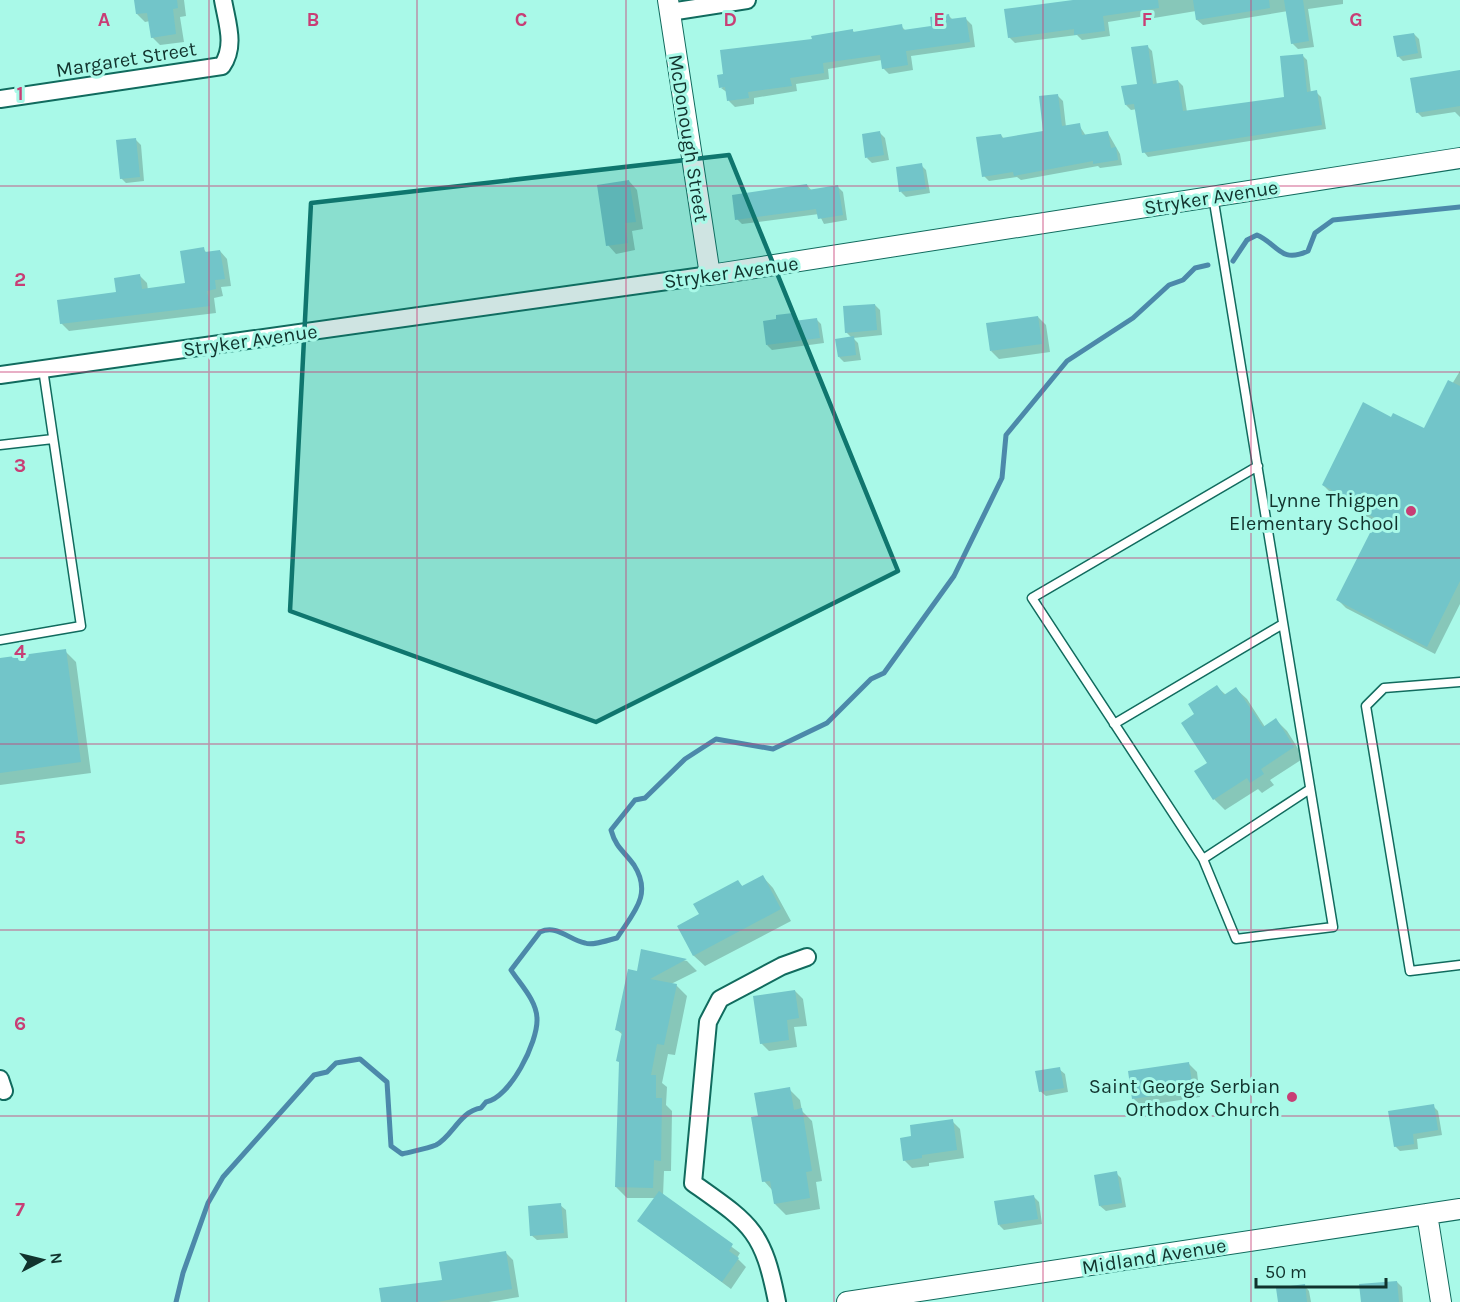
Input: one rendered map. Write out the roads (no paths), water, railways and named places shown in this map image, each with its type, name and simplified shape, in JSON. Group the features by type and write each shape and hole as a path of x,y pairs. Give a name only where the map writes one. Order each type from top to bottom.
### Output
{"street":[{"name":"Margaret Street","path":"0,99 222,66 229,55 231,46 224,0"},
{"path":"669,6 747,0"},
{"name":"McDonough Street","path":"669,6 710,275"},
{"name":"Stryker Avenue","path":"0,375 710,275 1460,158"},
{"path":"777,1302 770,1267 754,1231 741,1217 693,1183 696,1146 708,1022 720,999 782,966 807,957"},
{"name":"Midland Avenue","path":"847,1302 1460,1209"},
{"path":"1426,1214 1441,1302"}],"lane":[{"path":"1213,196 1258,466 1333,927 1236,939 1203,859 1032,598 1258,466"},
{"path":"0,640 81,626 43,369"},
{"path":"0,445 53,439"},
{"path":"1114,724 1283,624"},
{"path":"1460,682 1384,688 1366,706 1410,971 1460,965"},
{"path":"1203,859 1310,789"}],"waterway":[{"path":"1233,261 1247,240 1257,235 1285,254 1299,254 1308,251 1315,233 1333,220 1460,207"},
{"path":"176,1302 183,1273 208,1203 223,1177 314,1075 327,1072 336,1063 360,1059 387,1082 391,1146 402,1154 436,1145 467,1114 481,1108 486,1102 504,1091 528,1054 537,1019 531,999 511,970 540,932 546,930 557,931 588,944 617,938 639,903 642,886 639,876 634,865 618,845 611,830 635,800 645,798 685,759 716,739 773,749 827,723 871,679 884,673 954,576 1002,478 1006,435 1067,361 1133,318 1169,285 1183,280 1195,268 1208,265"}],"place":[{"name":"Lynne Thigpen Elementary School","path":"1411,511"},
{"name":"Saint George Serbian Orthodox Church","path":"1292,1097"}]}
